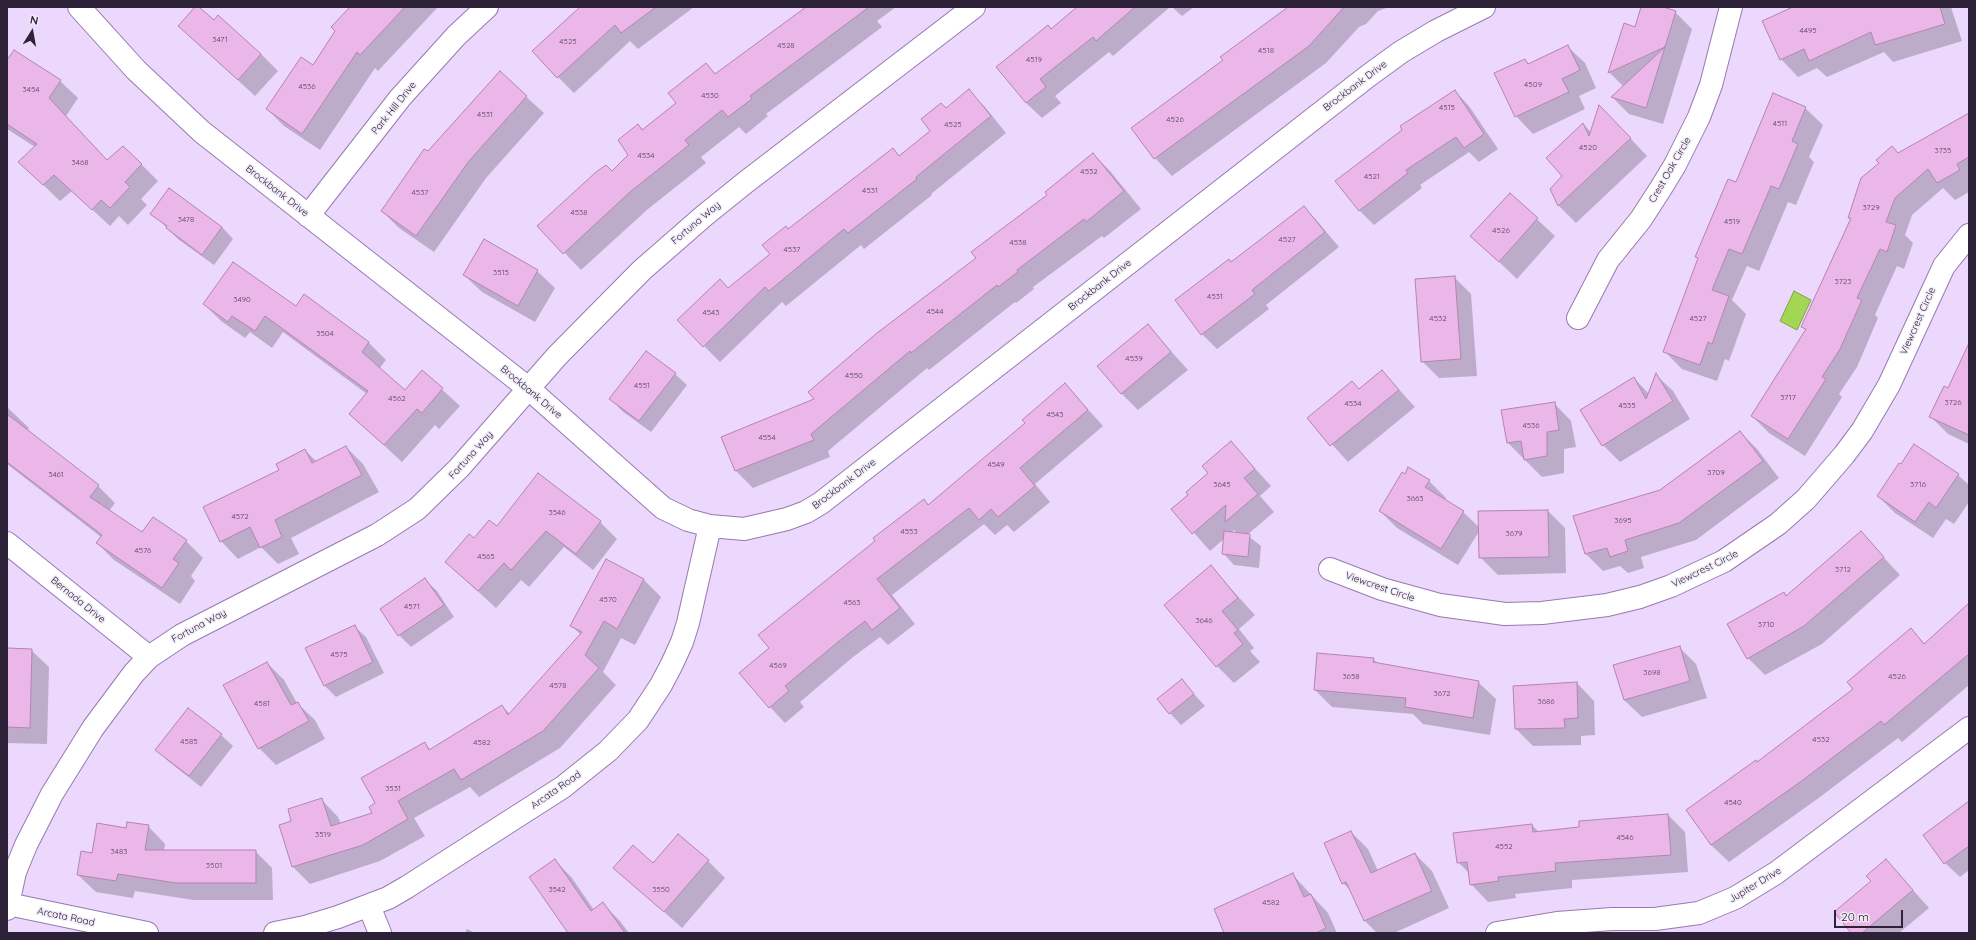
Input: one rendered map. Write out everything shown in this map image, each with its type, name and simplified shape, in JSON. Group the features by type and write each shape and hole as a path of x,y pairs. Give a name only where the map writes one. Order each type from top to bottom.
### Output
{"street":[{"name":"Brockbank Drive","path":"79,7 136,70 168,102 237,160 528,388 663,508 688,520 710,526 744,529 765,525 806,512 821,503 1368,76 1401,52 1484,7"},
{"name":"Park Hill Drive","path":"308,216 400,98 456,36 487,7"},
{"name":"Fortuna Way","path":"7,907 15,872 26,845 55,787 97,723 134,673 149,657 182,635 377,535 398,522 427,499 460,468 528,388 612,298 705,215 974,7"},
{"name":"Crest Oak Circle","path":"1578,318 1608,260 1641,219 1661,188 1696,124 1713,78 1731,7"},
{"name":"Viewcrest Circle","path":"1330,569 1402,595 1440,605 1506,614 1576,610 1640,597 1671,586 1717,565 1748,546 1778,524 1806,499 1844,455 1862,431 1886,391 1944,266 1969,235"},
{"name":"Arcata Road","path":"275,933 305,927 369,906 407,887 563,787 608,751 638,720 661,685 682,642 710,526"},
{"name":"Bernada Drive","path":"7,543 149,657"},
{"name":"Jupiter Drive","path":"1497,933 1557,923 1612,919 1655,919 1699,913 1735,898 1776,873 1969,728"},
{"path":"369,906 380,933"},
{"name":"Arcata Road","path":"7,907 147,933"}],"shaded area":[{"path":"1794,291 1811,300 1797,330 1780,321"}],"building":[{"path":"195,7 199,7 214,20 218,15 261,54 238,80 178,26"},
{"path":"350,7 405,7 360,55 357,52 302,134 266,109 301,57 313,65 335,31 331,27"},
{"path":"580,7 656,7 621,33 615,25 557,78 532,51"},
{"path":"806,7 869,7 750,96 752,99 728,117 722,110 685,140 689,145 630,192 563,254 537,226 596,172 606,165 612,171 628,155 618,140 638,124 642,130 676,103 668,93 706,63 715,74"},
{"path":"1077,7 1135,7 1096,41 1093,37 1040,79 1046,87 1026,103 996,67 1048,25 1051,29"},
{"path":"1288,7 1344,7 1309,46 1154,159 1131,128 1223,60 1220,57"},
{"path":"1641,7 1663,7 1676,11 1665,47 1608,73 1624,23 1635,27"},
{"path":"1793,7 1940,7 1945,24 1875,45 1871,32 1809,61 1804,49 1780,60 1762,21"},
{"path":"1568,45 1580,70 1562,79 1569,92 1515,117 1494,73 1525,59 1528,64"},
{"path":"1665,47 1646,108 1611,97"},
{"path":"14,50 61,80 49,98 107,160 123,146 142,164 125,182 130,187 110,208 101,200 92,210 54,175 43,185 18,162 37,144 7,124 7,60"},
{"path":"500,71 527,96 469,161 416,236 381,211 424,149 428,151"},
{"path":"969,89 991,116 916,177 917,179 848,233 844,229 769,291 765,287 703,347 677,320 720,279 728,288 770,254 762,245 786,226 788,229 893,148 899,156 930,131 921,119 941,103 946,108"},
{"path":"1455,90 1484,134 1464,148 1456,137 1406,170 1408,173 1359,211 1335,181 1402,130 1400,126"},
{"path":"1773,93 1806,107 1792,141 1798,144 1779,189 1771,186 1742,254 1729,249 1712,290 1729,296 1712,344 1708,342 1700,365 1663,352 1698,258 1695,257 1728,179 1736,182"},
{"path":"1599,105 1631,138 1558,206 1550,189 1562,176 1546,158 1583,123 1589,136"},
{"path":"1969,113 1969,157 1957,164 1960,170 1937,183 1928,169 1895,198 1886,222 1896,225 1887,252 1880,249 1857,298 1862,300 1840,349 1822,377 1826,379 1788,439 1751,416 1806,329 1801,327 1851,218 1848,218 1861,178 1879,163 1876,160 1892,146 1898,153"},
{"path":"1093,153 1124,191 1086,222 1084,219 1017,270 1018,272 998,287 997,285 911,353 910,351 811,434 814,440 735,471 721,437 814,399 808,392 877,333 976,258 971,252 1047,195 1045,192"},
{"path":"169,188 222,227 202,255 150,214"},
{"path":"1510,193 1538,218 1499,262 1470,236"},
{"path":"1304,206 1325,232 1252,290 1255,294 1201,335 1175,300 1229,259 1231,262"},
{"path":"484,239 538,270 518,306 463,275"},
{"path":"233,262 296,306 304,294 369,342 362,352 405,390 422,370 443,388 422,413 417,409 384,445 349,414 368,391 265,316 255,331 232,316 228,322 203,304"},
{"path":"1455,276 1461,359 1421,362 1415,279"},
{"path":"1148,324 1171,352 1121,394 1097,366"},
{"path":"1969,343 1969,435 1929,417 1944,386 1948,388"},
{"path":"646,351 676,373 639,421 609,399"},
{"path":"1382,370 1399,390 1330,446 1307,418 1352,381 1359,389"},
{"path":"1656,373 1673,401 1602,446 1580,410 1634,377 1646,399"},
{"path":"1065,383 1088,410 1020,468 1035,486 998,517 991,509 979,520 969,508 877,579 900,608 872,630 865,621 785,686 789,691 769,708 739,673 769,648 758,635 875,541 873,538 924,499 928,505 1025,423 1022,420"},
{"path":"1555,402 1559,430 1547,432 1547,456 1524,460 1521,441 1507,443 1501,410"},
{"path":"7,414 99,485 90,497 142,532 153,517 187,540 173,559 179,563 162,588 96,543 102,535 7,462"},
{"path":"1740,431 1763,461 1679,523 1625,540 1628,551 1610,557 1607,548 1585,554 1573,516 1660,490"},
{"path":"1231,441 1255,469 1244,478 1258,494 1225,522 1226,505 1192,534 1171,509 1188,495 1186,492 1208,473 1202,466"},
{"path":"1914,444 1959,474 1936,508 1929,502 1915,522 1877,496 1899,463 1901,464"},
{"path":"346,446 362,475 275,520 282,537 260,548 250,527 220,542 203,507 279,470 276,464 305,449 312,463"},
{"path":"1408,467 1430,480 1425,487 1464,511 1441,549 1379,511 1402,472 1405,474"},
{"path":"538,473 601,521 576,554 546,531 511,570 504,563 478,591 445,562 469,534 474,538 489,520 497,526"},
{"path":"1548,510 1549,557 1479,558 1478,511"},
{"path":"1224,531 1250,534 1248,557 1222,554"},
{"path":"1861,531 1884,557 1804,626 1747,659 1727,624 1784,592 1786,596"},
{"path":"606,559 644,579 617,629 604,621 585,655 599,668 543,731 461,780 454,769 398,801 408,819 363,845 292,867 279,825 291,821 288,809 322,798 331,826 372,813 369,807 375,803 361,778 425,742 429,750 502,705 508,715 582,632 570,626"},
{"path":"1211,565 1238,598 1222,611 1238,630 1234,633 1243,644 1216,667 1164,605"},
{"path":"425,578 444,605 398,636 380,609"},
{"path":"1969,603 1969,654 1884,725 1881,721 1803,780 1711,845 1686,810 1756,760 1757,762 1853,689 1847,682 1911,628 1924,644"},
{"path":"355,625 373,662 324,686 305,648"},
{"path":"1680,646 1690,681 1624,700 1613,665"},
{"path":"7,648 32,649 30,728 7,727"},
{"path":"1317,653 1374,658 1373,662 1479,681 1473,718 1405,707 1406,698 1314,690"},
{"path":"267,662 291,705 298,702 309,721 258,749 223,685"},
{"path":"1182,679 1194,694 1169,714 1157,699"},
{"path":"1577,682 1578,718 1564,719 1565,728 1515,729 1513,686"},
{"path":"188,708 222,734 189,776 155,750"},
{"path":"1969,801 1969,846 1944,864 1923,835"},
{"path":"1668,814 1671,855 1555,863 1556,871 1498,877 1499,881 1470,885 1467,862 1457,863 1453,833 1532,824 1533,832 1579,827 1579,821"},
{"path":"127,822 149,825 145,850 256,850 256,883 176,883 118,874 116,881 77,875 81,851 92,853 97,823 126,828"},
{"path":"1351,831 1371,873 1415,853 1432,891 1364,921 1346,882 1342,884 1324,843"},
{"path":"678,834 709,860 664,912 613,868 633,845 653,863"},
{"path":"555,859 591,911 603,902 625,933 568,933 529,877"},
{"path":"1886,859 1913,890 1862,933 1851,933 1834,912 1871,881 1866,876"},
{"path":"1293,873 1304,897 1311,894 1326,928 1316,933 1224,933 1214,909"}]}
